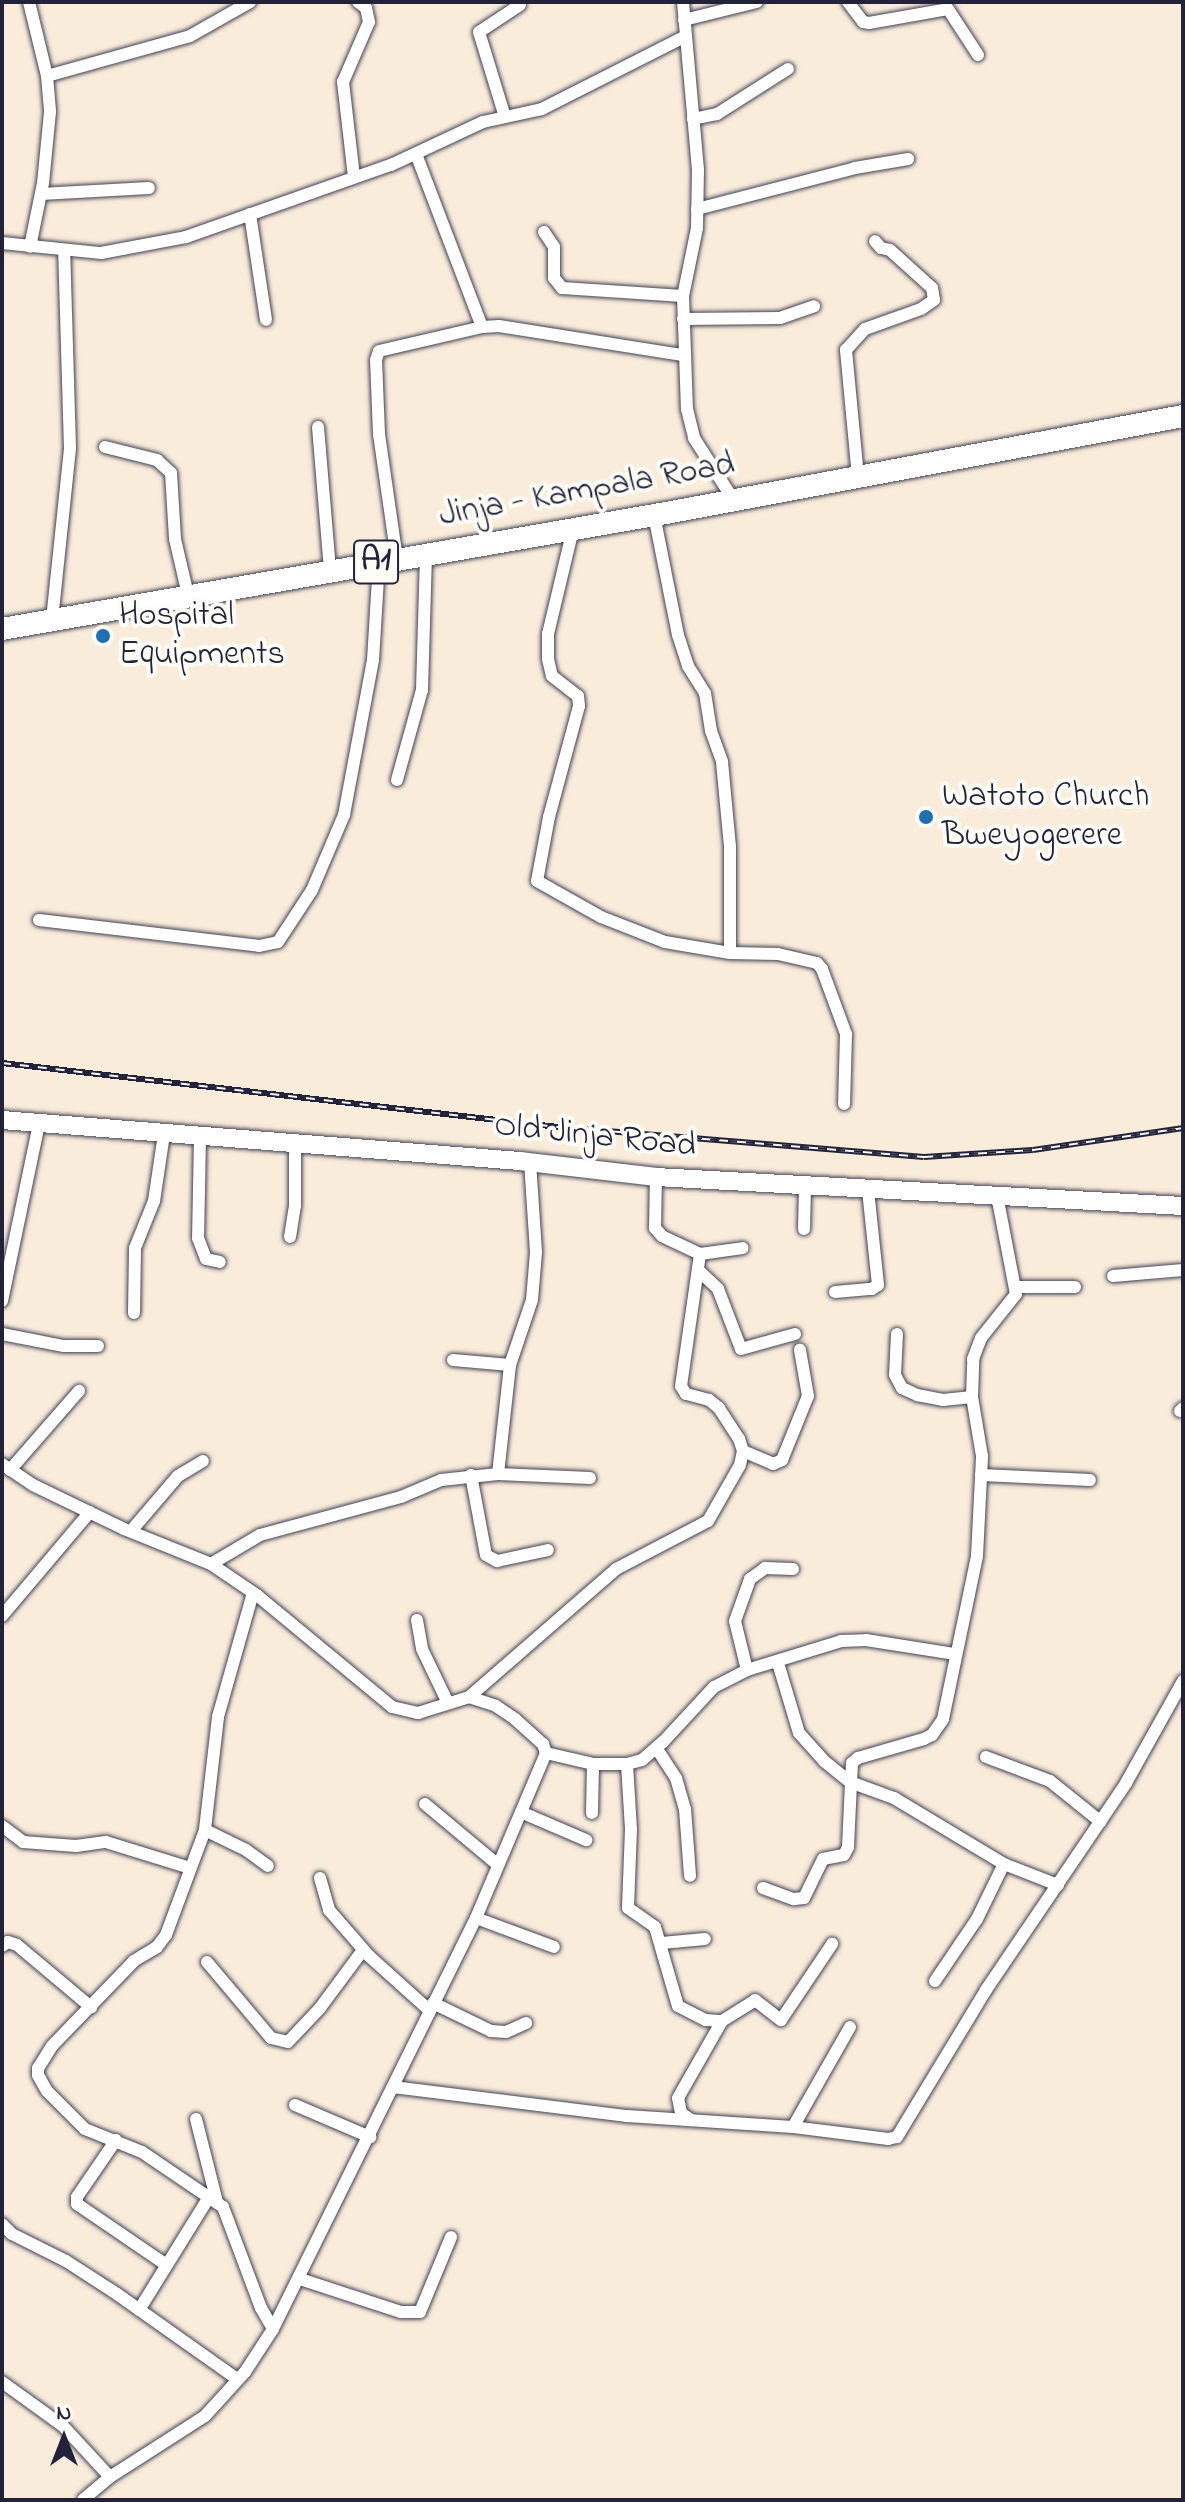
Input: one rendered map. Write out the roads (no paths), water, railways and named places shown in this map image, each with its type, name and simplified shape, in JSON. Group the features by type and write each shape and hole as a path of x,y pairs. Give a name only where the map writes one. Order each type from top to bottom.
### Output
{"highway":[{"name":"Jinja - Kampala Road","path":"2,629 654,515 1183,416"}],"main road":[{"name":"Old Jinja Road","path":"2,1120 530,1162 656,1177 1183,1206"}],"street":[{"path":"29,2 47,76 49,135 30,247"},
{"path":"47,76 190,36 250,2"},
{"path":"354,177 343,82 369,22 369,14 358,2"},
{"path":"683,2 697,209 683,296 683,355 689,425 733,499"},
{"path":"684,20 757,2"},
{"path":"848,2 863,22 869,23 948,9 978,55"},
{"path":"505,117 479,32 520,5"},
{"path":"2,243 101,253 186,237 416,154 461,131 558,102 684,37"},
{"path":"693,119 717,114 788,69"},
{"path":"416,154 482,327"},
{"path":"697,209 855,168 908,159"},
{"path":"41,194 149,188"},
{"path":"250,214 266,320"},
{"path":"544,232 554,247 554,278 562,288 683,296"},
{"path":"858,477 846,350 865,329 921,309 934,300 932,288 890,250 881,248 875,241"},
{"path":"52,620 70,448 64,250"},
{"path":"683,319 780,318 814,306"},
{"path":"39,920 259,946 278,942 312,890 347,803 388,560 377,354 388,347 482,327 518,328 546,336 646,347 683,355"},
{"path":"318,427 330,570"},
{"path":"105,447 157,460 171,473 175,539 188,595"},
{"path":"654,515 678,635 688,666 705,693 711,731 722,762 730,847 730,953"},
{"path":"573,529 548,634 548,649 552,676 578,696 579,706 549,817 537,881 601,917 654,938 730,953 778,954 810,960 822,969 846,1034 844,1104"},
{"path":"397,780 422,690 426,554"},
{"path":"2,1301 39,1124"},
{"path":"134,1313 135,1248 154,1201 164,1134"},
{"path":"200,1137 198,1238 206,1259 220,1262"},
{"path":"290,1237 295,1206 295,1145"},
{"path":"498,1474 510,1365 532,1300 536,1252 530,1162"},
{"path":"656,1177 655,1228 662,1236 700,1254 743,1248"},
{"path":"804,1229 805,1187"},
{"path":"835,1292 872,1289 878,1285 868,1190"},
{"path":"763,1888 794,1899 804,1898 823,1859 844,1855 848,1847 849,1769 858,1758 932,1735 943,1719 954,1654 973,1582 981,1475 980,1432 972,1397 976,1348 1016,1294 997,1195"},
{"path":"79,1391 6,1467 90,1512 211,1564 253,1593 392,1707 418,1713 469,1697 616,1569 708,1521 740,1465 743,1451 739,1439 715,1403 686,1394 681,1386 700,1254"},
{"path":"1113,1276 1183,1270"},
{"path":"699,1271 718,1289 741,1349 795,1334"},
{"path":"1016,1287 1075,1287"},
{"path":"2,1334 72,1347 98,1346"},
{"path":"897,1334 895,1375 902,1388 917,1395 943,1400 972,1397"},
{"path":"743,1451 773,1464 782,1460 808,1396 800,1350"},
{"path":"453,1360 510,1365"},
{"path":"131,1531 178,1476 203,1461"},
{"path":"211,1564 260,1535 401,1497 432,1482 498,1474 590,1478"},
{"path":"471,1475 486,1555 497,1561 548,1550"},
{"path":"981,1475 1090,1480"},
{"path":"2,1616 90,1512"},
{"path":"747,1670 735,1621 750,1579 765,1568 793,1569"},
{"path":"253,1593 218,1717 205,1830 163,1940 134,1961 52,2046 38,2068 38,2075 47,2091 79,2125 142,2152 225,2211 261,2308 273,2329"},
{"path":"417,1620 422,1649 448,1703"},
{"path":"546,1753 593,1764 627,1764 657,1749 702,1698 747,1670 854,1639 954,1654"},
{"path":"778,1663 786,1698 806,1744 850,1782 894,1798 1004,1864 1058,1885"},
{"path":"393,2087 602,2113 793,2127 888,2139 897,2137 986,1990 1101,1822 1183,1681"},
{"path":"83,2500 110,2477 194,2426 237,2379 273,2329 476,1918 546,1753 543,1744 515,1719 496,1706 469,1697"},
{"path":"657,1749 676,1778 685,1809 690,1876"},
{"path":"986,1757 1050,1781 1101,1822"},
{"path":"592,1813 593,1764"},
{"path":"627,1764 631,1829 628,1908 655,1927 678,2006 706,2020 722,2021"},
{"path":"425,1804 498,1865"},
{"path":"523,1813 586,1840"},
{"path":"2,1826 20,1841 76,1846 106,1842 190,1868"},
{"path":"205,1830 246,1850 268,1866"},
{"path":"935,1981 977,1919 1004,1864"},
{"path":"320,1878 325,1904 363,1950 431,2007 491,2031 506,2032 526,2023"},
{"path":"476,1918 554,1947"},
{"path":"662,1943 705,1939"},
{"path":"2,1946 8,1942 17,1945 91,2007"},
{"path":"691,2120 681,2113 678,2098 722,2021 755,2000 781,2020 832,1944"},
{"path":"207,1962 271,2038 288,2042 320,2008 363,1950"},
{"path":"793,2127 850,2027"},
{"path":"295,2105 370,2137"},
{"path":"139,2310 165,2264 213,2200 196,2119"},
{"path":"116,2140 77,2197 77,2204 165,2264"},
{"path":"2,2224 12,2234 66,2261 237,2379"},
{"path":"300,2279 401,2312 420,2312 451,2237"},
{"path":"2,2382 63,2426 110,2477"}],"railway":[{"path":"2,1063 558,1127 924,1157 1033,1150 1183,1128"}],"place":[{"name":"Hospital Equipments","path":"103,636"},
{"name":"Watoto Church Bweyogerere","path":"926,817"}]}
